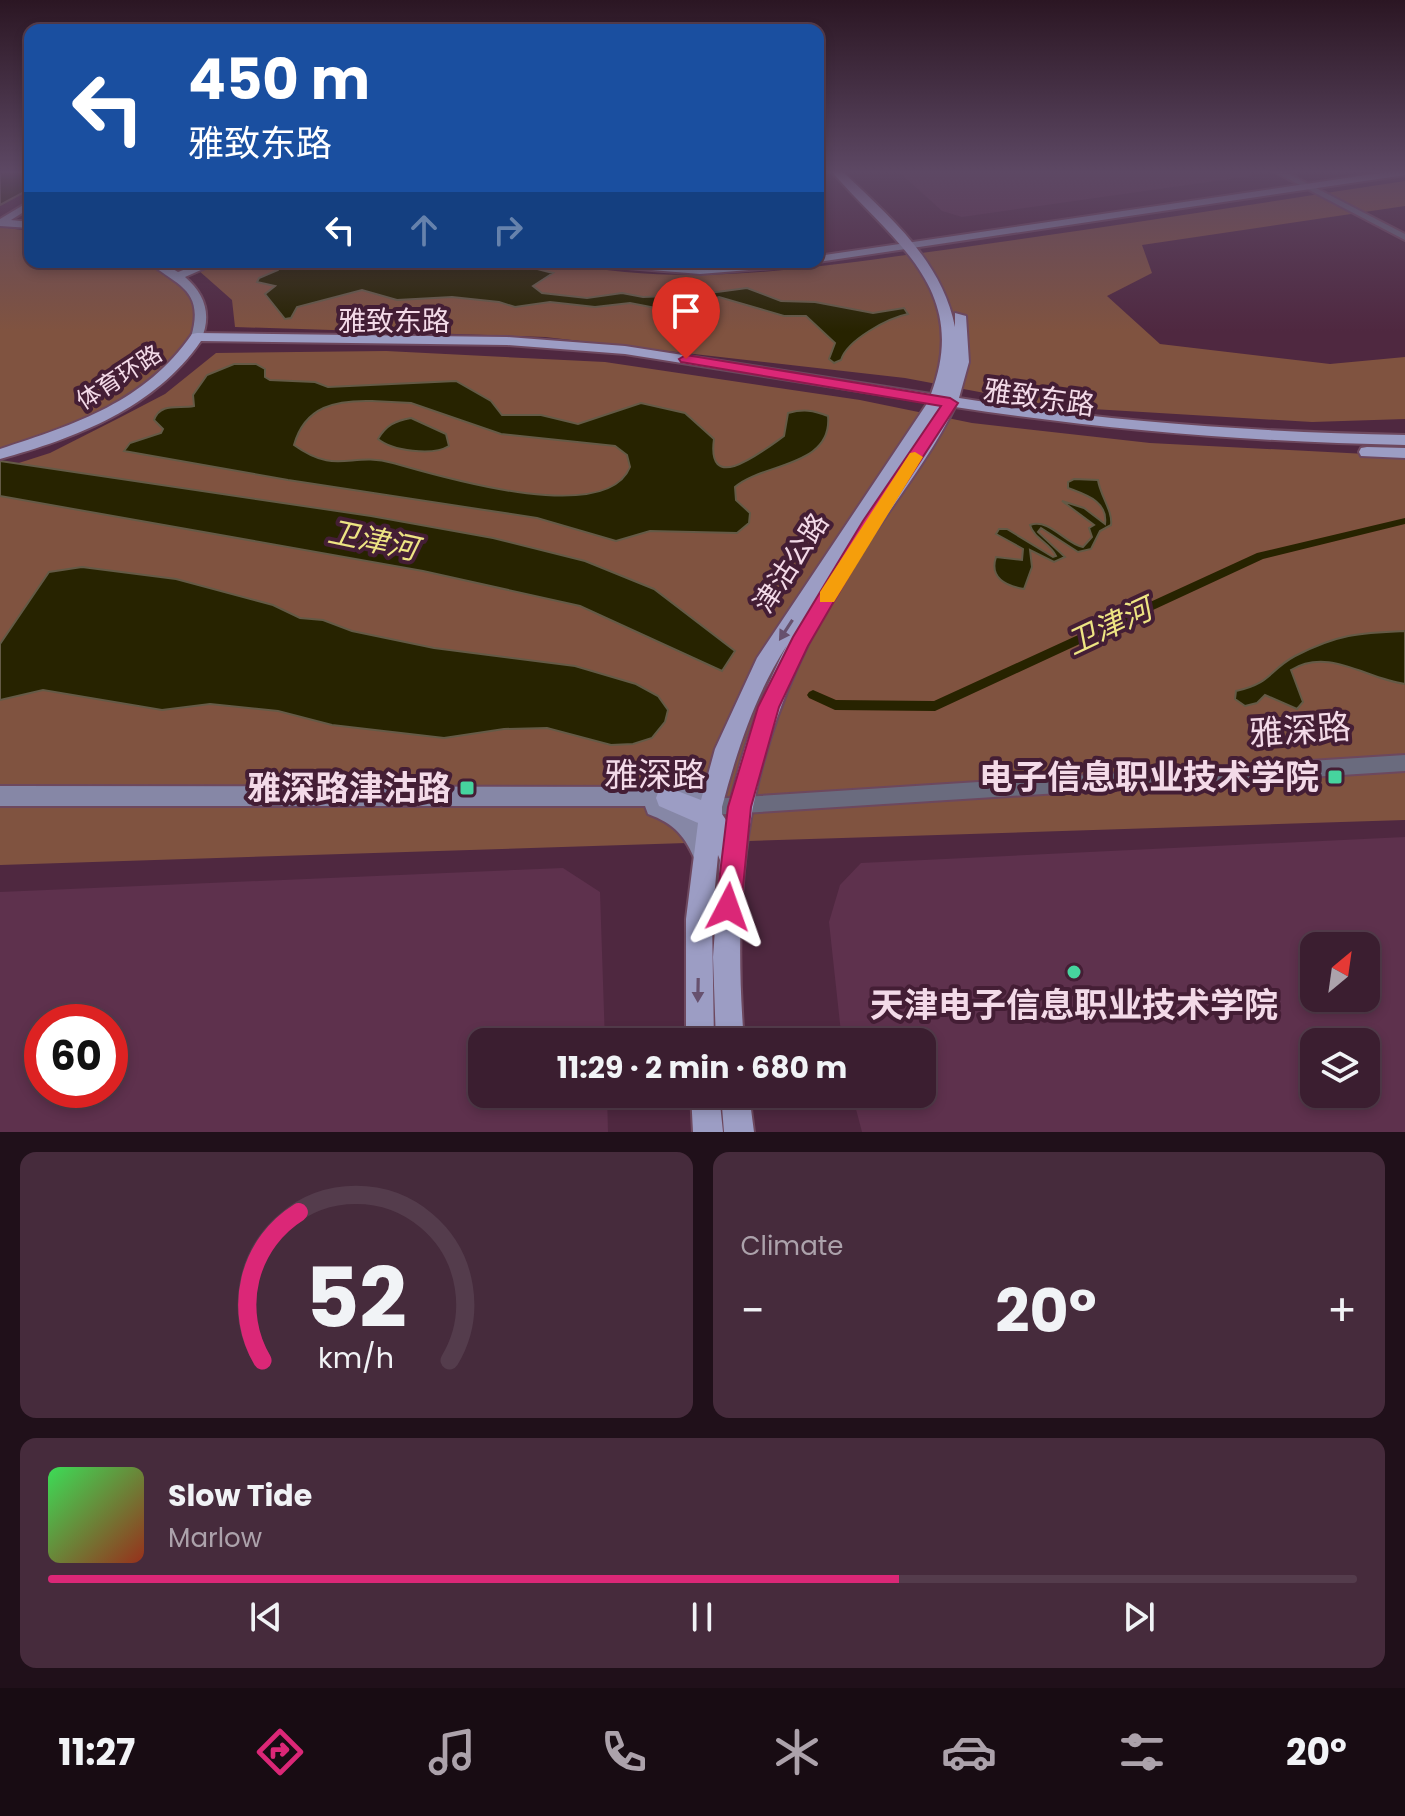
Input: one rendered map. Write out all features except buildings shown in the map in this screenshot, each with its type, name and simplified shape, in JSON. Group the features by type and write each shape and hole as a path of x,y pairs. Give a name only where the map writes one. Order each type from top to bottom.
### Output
{"main road":[{"name":"津沽公路","path":"894,225 917,246"},
{"name":"津沽公路","path":"730,1028 727,930 731,860 741,802 769,707 784,672 942,405 964,347 958,305 944,274 897,225"},
{"path":"824,260 1061,225"},
{"name":"体育环路","path":"166,268 179,274"},
{"name":"体育环路","path":"1,457 72,434 120,411 171,375 198,342 203,314 202,303 192,288 171,268"},
{"path":"179,274 193,268"},
{"path":"179,274 196,268"},
{"path":"654,268 686,271 767,268"},
{"path":"688,268 716,268"},
{"name":"雅致东路","path":"198,342 478,348 605,358 942,405 1159,428 1300,438 1405,440"},
{"name":"津沽公路","path":"700,1028 699,919 707,807 726,749 764,664 942,405"},
{"name":"雅致东路","path":"942,405 1018,423 1187,442 1405,453"},
{"name":"雅深路","path":"0,796 661,802"},
{"path":"661,802 707,807 722,830 731,860"},
{"path":"661,802 685,820 699,838 705,856"},
{"name":"雅深路","path":"0,806 661,802"},
{"path":"706,1108 708,1132"},
{"path":"736,1108 739,1132"}],"street":[{"path":"1385,225 1405,235"},
{"name":"雅深路","path":"707,807 741,802 1405,755"},
{"name":"雅深路","path":"741,802 1405,763"}],"shaded area":[{"path":"1115,225 1278,225 1142,245 1152,273 1107,296 1160,344 1330,364 1405,357 1405,419 1312,422 1059,407 905,378 545,337 235,327 232,300 196,268 597,268 707,275 824,268 824,266"},
{"path":"0,227 24,230 24,268 156,268 195,300 195,325 184,347 165,368 141,387 82,419 0,449"},
{"path":"386,351 605,362 860,400 972,423 1150,443 1405,456 1405,820 0,865 0,469 50,453 165,394 216,353"},
{"name":"天津电子信息职业技术学院","path":"1405,837 1405,1132 862,1132 856,1108 936,1108 936,1028 840,1028 829,922 840,885 861,863"},
{"path":"563,868 600,892 605,1028 468,1028 468,1108 607,1108 608,1132 0,1132 0,892"}],"water":[{"path":"533,268 553,273 533,286 542,293 587,298 622,293 643,297 694,295 747,288 781,301 815,302 873,313 904,308 908,314 869,331 851,345 841,360 834,363 829,359 835,343 806,316 784,316 719,297 683,309 666,310 630,303 595,307 550,302 515,307 499,302 452,297 397,300 362,290 297,307 291,318 285,319 265,294 275,286 257,282 259,278 278,270"},
{"path":"234,364 256,364 265,369 265,377 270,380 315,382 328,387 456,381 491,401 502,415 541,415 578,424 641,403 685,413 714,439 714,456 719,465 727,467 751,458 784,436 788,413 808,411 828,416 827,433 808,455 747,479 735,487 736,500 750,513 749,523 737,533 650,531 616,541 537,518 124,451 130,443 161,433 163,429 154,420 165,408 194,406 193,395 207,375","holes":["359,401 411,403 501,434 615,446 627,455 630,467 615,485 589,494 557,496 482,486 378,460 322,459 294,445 306,422 314,414 334,404"]},
{"path":"411,418 446,434 449,446 433,451 413,451 393,447 378,439 392,424"},
{"path":"0,461 371,516 493,538 585,561 654,589 735,651 722,671 580,606 423,571 0,496"},
{"path":"1074,479 1098,480 1111,525 1100,531 1091,549 1078,552 1041,528 1038,532 1065,557 1054,562 1030,550 1032,567 1024,589 1005,583 997,576 996,557 1022,560 1023,549 996,534 999,529 1007,529 1053,557 1056,556 1030,525 1044,525 1083,547 1092,537 1089,528 1094,525 1062,501 1084,508 1105,524 1099,504 1068,488 1068,482"},
{"path":"82,567 176,579 273,605 300,618 323,620 352,631 434,648 575,666 636,684 658,696 668,710 665,722 652,738 633,744 611,745 547,728 504,729 444,738 332,725 278,711 210,704 162,710 43,690 0,700 0,644 49,572"},
{"path":"1405,631 1405,684 1348,666 1319,662 1291,670 1303,702 1297,709 1265,695 1257,703 1245,706 1235,699 1236,691 1257,684 1286,661 1324,643 1361,634"}],"waterway":[{"name":"卫津河","path":"813,695 835,705 935,706 1260,556 1405,521"}],"slow traffic":[{"path":"827,597 869,525 915,457"}],"place":[{"name":"电子信息职业技术学院","path":"1335,777"},
{"name":"雅深路津沽路","path":"467,788"},
{"name":"天津电子信息职业技术学院","path":"1074,972"}],"route":[{"path":"686,359 950,403 869,525 784,672 753,755 740,807 731,860 728,907"}]}
